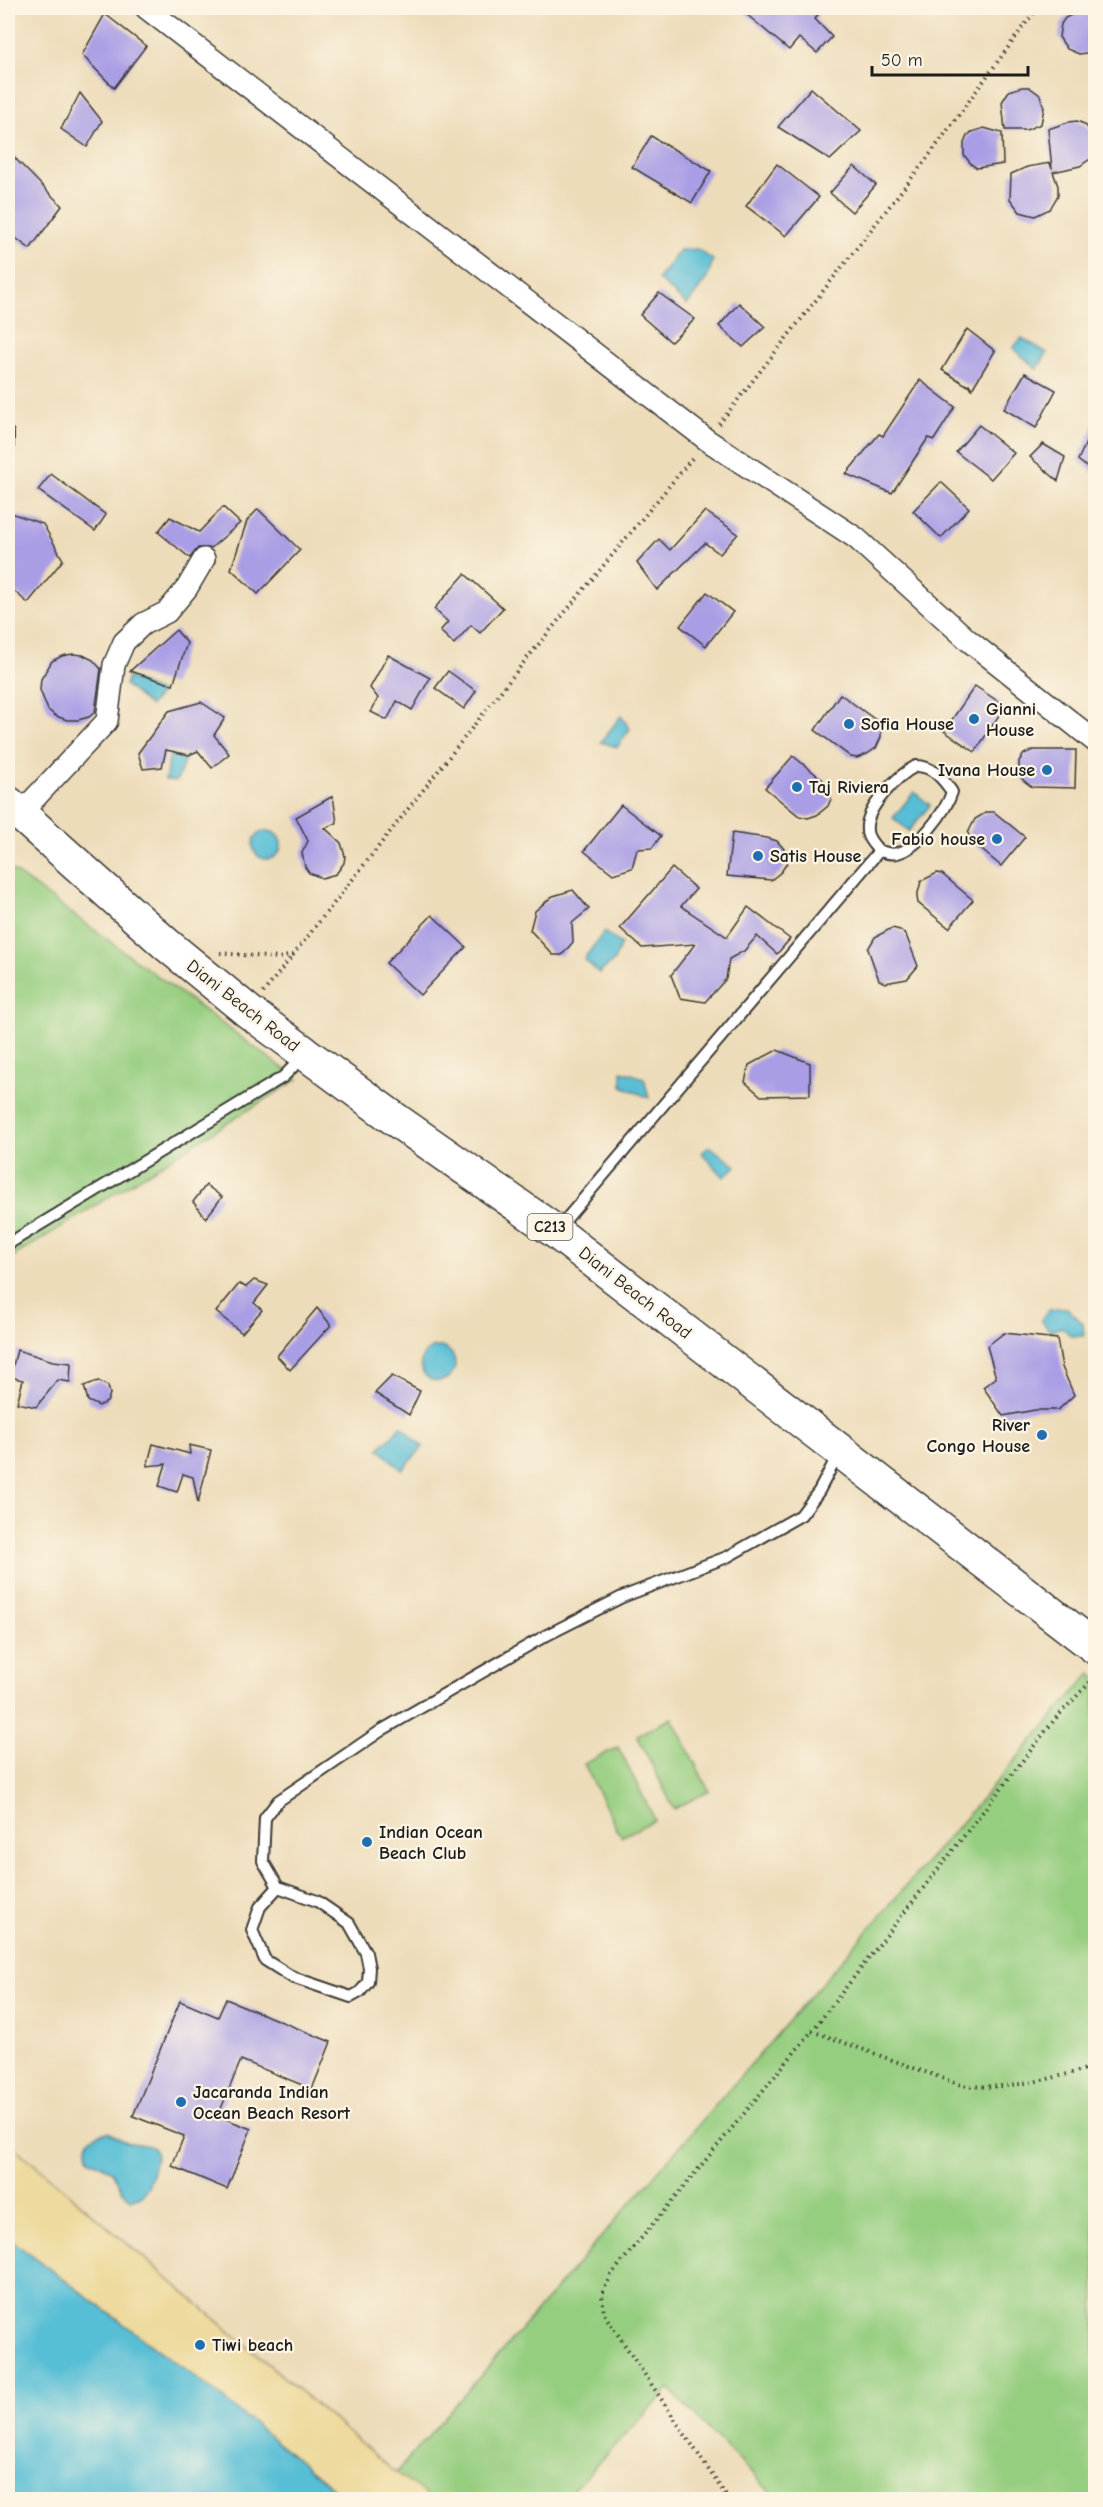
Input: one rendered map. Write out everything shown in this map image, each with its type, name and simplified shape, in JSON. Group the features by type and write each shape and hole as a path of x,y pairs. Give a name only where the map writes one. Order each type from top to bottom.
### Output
{"main road":[{"name":"Diani Beach Road","path":"14,808 166,944 249,1012 556,1232 1095,1648"}],"street":[{"path":"146,8 707,440 856,538 969,640 1095,742"},
{"path":"14,808 107,721 114,665 124,642 143,624 167,612 187,588 204,559"}],"lane":[{"path":"8,433 8,451"},
{"path":"916,766 924,766 942,778 952,792 948,803 927,832 909,848 896,854 879,851 866,829 873,810 887,788 906,771 916,766"},
{"path":"556,1232 879,851"},
{"path":"8,1244 283,1077 306,1055"},
{"path":"278,1887 260,1907 252,1930 266,1960 292,1977 351,1997 360,1992 368,1982 369,1968 366,1953 349,1923 317,1901 278,1887 263,1861 265,1818 278,1801 382,1730 433,1703 545,1636 622,1597 727,1557 801,1515 819,1491 841,1450"}],"path":[{"path":"249,1012 516,672 707,440 928,157 1037,8"},
{"path":"210,951 279,958 294,954"},
{"path":"729,2499 604,2314 602,2294 611,2275 812,2031 1055,1719 1095,1676"},
{"path":"812,2031 961,2085 987,2088 1017,2085 1095,2066"}],"green space":[{"path":"8,867 298,1079 8,1260"},
{"path":"1091,1673 1095,1676 1095,2499 777,2499 669,2389 564,2499 433,2499 396,2473"},
{"path":"672,1718 709,1791 674,1809 637,1735"},
{"path":"618,1747 655,1820 621,1837 584,1764"}],"sand":[{"name":"Tiwi beach","path":"8,2142 396,2473 433,2499 346,2499 215,2392 8,2238"}],"water":[{"path":"697,249 713,260 707,278 687,305 658,279 680,250"},
{"path":"1022,338 1047,353 1037,369 1013,348"},
{"path":"128,677 161,693 150,706 125,685"},
{"path":"621,716 630,729 617,747 601,742"},
{"path":"170,755 185,759 177,781 165,780"},
{"path":"914,792 930,805 909,831 893,818"},
{"path":"267,831 277,835 281,845 277,855 267,859 257,855 253,845 257,835"},
{"path":"604,932 621,944 614,961 599,973 584,959"},
{"path":"622,1071 644,1078 649,1098 622,1086"},
{"path":"709,1146 736,1166 724,1177 702,1153"},
{"path":"1067,1308 1083,1323 1084,1336 1071,1336 1062,1327 1050,1331 1041,1320 1049,1310"},
{"path":"438,1347 450,1352 455,1364 450,1376 438,1381 426,1376 421,1364 426,1352"},
{"path":"401,1426 423,1447 402,1470 379,1449"},
{"path":"108,2132 124,2141 149,2146 155,2151 150,2180 142,2196 131,2199 122,2191 112,2171 89,2159 87,2147 90,2139"},
{"path":"8,2238 215,2392 346,2499 8,2499"}],"building":[{"path":"739,8 809,8 818,15 815,19 832,37 817,53 799,38 789,50"},
{"path":"1077,12 1090,15 1095,19 1095,46 1086,53 1079,54 1067,49 1059,37 1061,24 1065,18"},
{"path":"105,14 146,46 114,88 82,55"},
{"path":"1029,87 1040,95 1044,108 1041,124 1026,130 1005,130 1002,102 1009,91"},
{"path":"811,88 861,131 830,160 778,127"},
{"path":"80,93 102,121 87,147 61,129"},
{"path":"1077,121 1084,124 1095,135 1093,157 1080,166 1053,172 1058,186 1058,195 1050,209 1035,216 1020,212 1010,199 1011,174 1027,167 1050,163 1052,169 1048,129"},
{"path":"984,128 1002,133 1003,164 977,168 964,155 964,143 967,136"},
{"path":"651,136 711,171 692,203 632,167"},
{"path":"8,151 62,206 30,249 8,232"},
{"path":"777,164 819,197 786,236 746,206"},
{"path":"854,166 876,185 852,212 830,193"},
{"path":"659,293 695,319 671,342 640,315"},
{"path":"739,303 765,327 743,347 719,326"},
{"path":"967,329 995,351 972,389 969,384 968,386 942,370"},
{"path":"1025,373 1056,390 1036,428 1004,409"},
{"path":"920,380 955,407 934,440 928,438 892,493 846,474 879,434 883,436"},
{"path":"1095,423 1095,474 1078,460"},
{"path":"979,425 1014,453 991,479 956,452"},
{"path":"1043,444 1065,457 1058,481 1030,457"},
{"path":"51,474 106,515 95,531 38,490"},
{"path":"941,482 969,508 941,538 913,511"},
{"path":"223,507 240,523 211,548 198,548 190,558 158,532 170,517 199,532"},
{"path":"258,509 300,550 258,594 231,569 247,521"},
{"path":"705,511 738,534 720,554 705,543 657,590 637,563 659,539 670,550"},
{"path":"8,512 43,524 63,560 28,603 8,586"},
{"path":"465,574 503,608 480,633 471,625 454,644 440,631 448,622 434,609"},
{"path":"707,592 733,612 706,646 680,626"},
{"path":"176,630 187,643 173,685 130,671"},
{"path":"73,654 83,655 93,660 101,669 95,712 89,717 67,720 48,710 40,690 41,679 52,661"},
{"path":"388,655 430,678 412,710 397,701 387,720 371,712 378,698 370,688"},
{"path":"448,671 476,691 464,709 435,688"},
{"name":"Gianni House","path":"975,686 1005,706 975,752 944,731"},
{"name":"Sofia House","path":"840,694 877,721 881,728 881,737 876,748 857,758 851,757 815,730"},
{"path":"201,702 225,718 214,735 229,754 212,768 198,751 189,755 166,750 162,767 143,769 138,753 169,711"},
{"name":"Ivana House","path":"1033,750 1076,750 1075,788 1032,787 1023,780 1019,774 1019,761 1024,754"},
{"name":"Taj Riviera","path":"793,756 823,780 830,793 831,799 828,806 817,815 808,818 799,816 765,788"},
{"path":"333,796 337,823 325,828 341,843 345,856 344,863 336,874 322,878 309,873 305,867 302,853 308,841 296,817"},
{"path":"621,805 661,836 652,848 637,849 632,868 613,874 584,851"},
{"name":"Fabio house","path":"987,812 994,812 1025,837 1001,866 971,841 968,833 975,819"},
{"name":"Satis House","path":"732,833 777,841 785,850 787,863 771,880 727,876"},
{"path":"672,868 696,889 681,906 727,937 748,907 790,939 777,954 757,936 744,951 729,959 726,979 705,1002 680,998 671,975 695,944 642,948 620,928"},
{"path":"937,873 942,874 973,900 949,928 918,903 917,897 921,881"},
{"path":"573,890 589,909 572,923 573,942 562,955 553,955 530,930 535,911 553,896"},
{"path":"432,915 466,947 420,995 386,963"},
{"path":"892,928 906,935 918,966 907,979 885,983 879,980 868,949 875,937"},
{"path":"777,1050 810,1063 810,1095 761,1096 745,1082 749,1065"},
{"path":"206,1185 222,1197 206,1218 193,1202"},
{"path":"254,1280 268,1285 254,1303 262,1310 242,1333 216,1312 239,1284 246,1287"},
{"path":"317,1308 331,1325 290,1370 277,1356"},
{"path":"1004,1333 1057,1339 1062,1367 1074,1395 1058,1410 1035,1410 1003,1416 983,1387 996,1378 987,1346"},
{"path":"17,1350 53,1361 71,1363 70,1382 58,1380 36,1407 17,1403 23,1380 10,1377"},
{"path":"392,1376 420,1391 409,1415 375,1393"},
{"path":"98,1381 108,1386 110,1394 107,1402 99,1406 88,1401 84,1386"},
{"path":"153,1444 190,1454 189,1445 211,1450 198,1503 193,1477 183,1474 177,1492 159,1486 166,1464 147,1466"},
{"name":"Jacaranda Indian Ocean Beach Resort","path":"226,1999 331,2042 312,2089 241,2060 218,2116 251,2129 227,2189 172,2166 184,2136 133,2116 180,2001 218,2017"}],"place":[{"name":"Gianni House","path":"974,719"},
{"name":"Sofia House","path":"849,724"},
{"name":"Ivana House","path":"1047,770"},
{"name":"Taj Riviera","path":"797,787"},
{"name":"Fabio house","path":"997,839"},
{"name":"Satis House","path":"758,856"},
{"name":"River Congo House","path":"1042,1435"},
{"name":"Indian Ocean Beach Club","path":"367,1842"},
{"name":"Jacaranda Indian Ocean Beach Resort","path":"181,2102"},
{"name":"Tiwi beach","path":"200,2345"}]}
